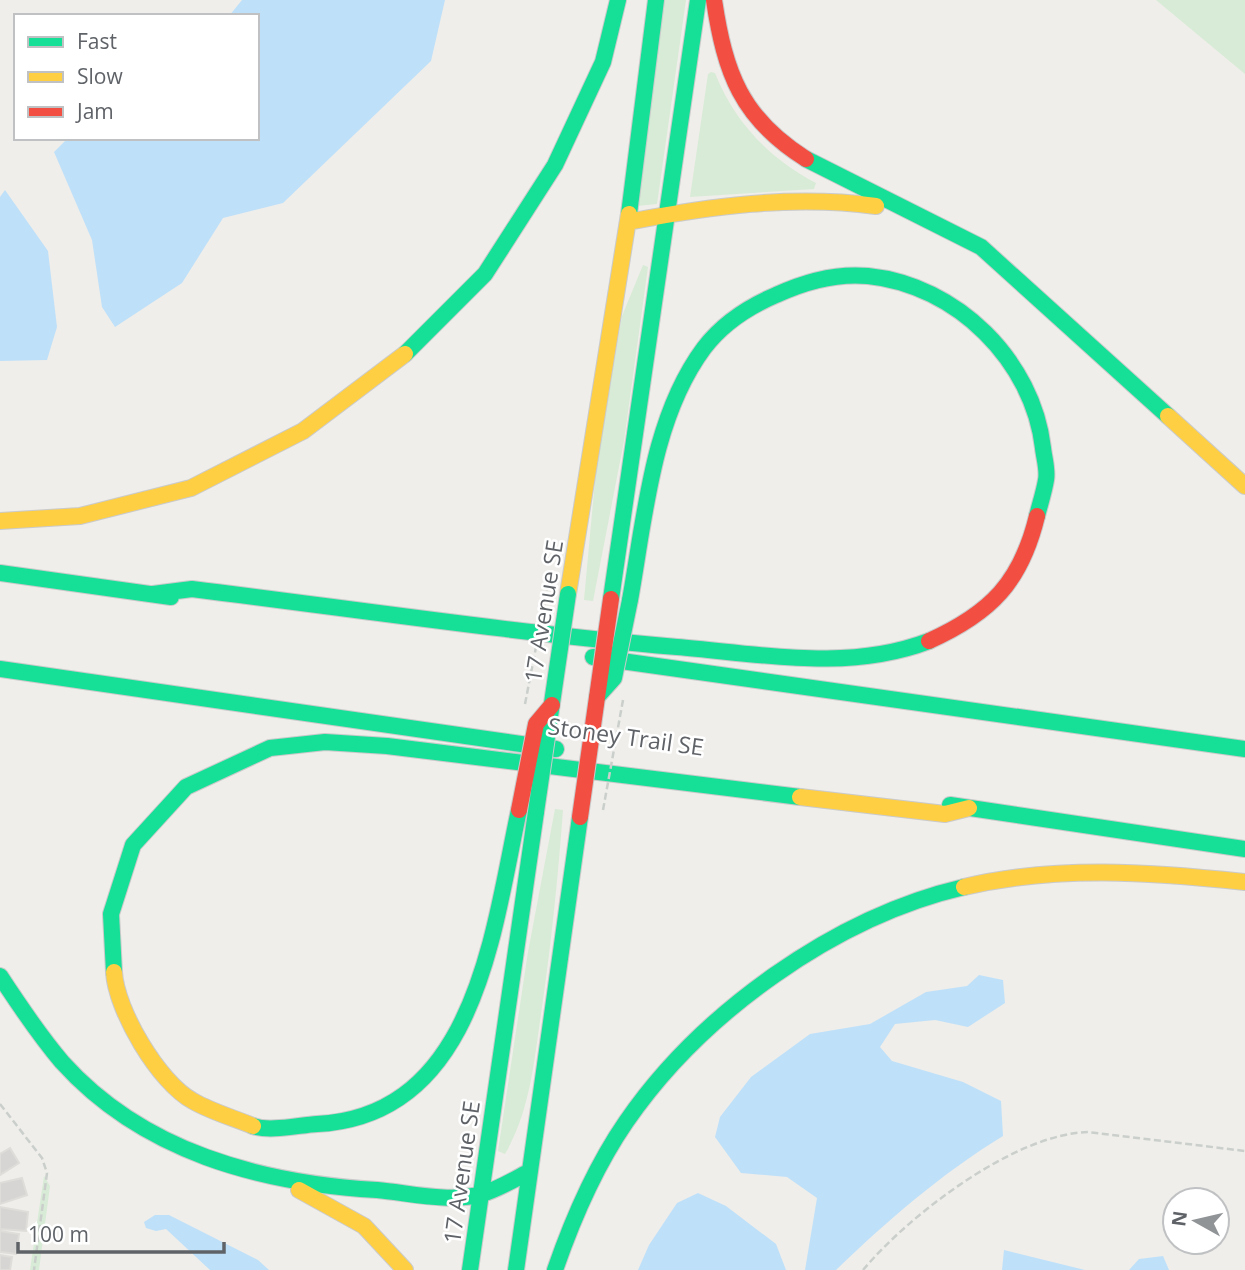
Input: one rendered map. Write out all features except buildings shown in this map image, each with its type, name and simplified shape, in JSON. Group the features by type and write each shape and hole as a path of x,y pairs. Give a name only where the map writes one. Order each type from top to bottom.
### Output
{"main road":[{"path":"0,521 80,516 191,488 303,431 402,357 485,274 555,165 603,62 618,0"},
{"name":"17 Avenue SE","path":"470,1270 568,594 628,222 656,0"},
{"path":"516,1270 698,0"},
{"path":"714,0 716,39 727,72 744,104 785,147 837,179 916,214 984,249 1245,486"},
{"path":"628,222 668,214 777,201 826,200 916,214"},
{"path":"153,594 192,589 652,645 843,661 913,647 966,624 1013,579 1042,514 1048,449 1029,385 991,333 939,295 877,276 813,278 768,295 735,317 702,350 682,388 658,459 630,600 614,678 597,696"},
{"path":"0,573 1245,749"},
{"name":"Stoney Trail SE","path":"0,669 1245,849"},
{"path":"552,705 536,724 519,810 483,968 462,1023 429,1073 407,1093 354,1120 296,1131 267,1130 237,1124 209,1111 159,1076 123,1026 104,968 102,938 111,878 123,848 162,799 188,780 218,765 276,746 375,746 945,814 969,808"},
{"path":"555,1270 565,1240 595,1176 638,1105 714,1023 791,963 865,923 945,892 1013,878 1110,870 1245,882"},
{"path":"0,976 28,1017 74,1074 130,1119 176,1149 277,1180 323,1201 364,1226 405,1270"},
{"path":"277,1180 332,1187 481,1195 530,1171"}],"path":[{"path":"525,706 547,590"},
{"path":"603,810 624,694"},
{"path":"0,1104 42,1158 47,1173 34,1270"},
{"path":"863,1270 876,1255 929,1209 1002,1157 1041,1140 1065,1133 1088,1132 1245,1151"}],"green space":[{"path":"662,0 686,0 657,204 637,206"},
{"path":"1156,0 1245,0 1245,74"},
{"path":"715,73 733,108 755,137 783,162 816,183 814,189 690,197 708,74"},
{"path":"643,265 648,267 624,441 593,601 584,600 596,470 622,316"},
{"path":"555,809 563,810 561,836 536,1050 526,1103 505,1154 498,1151 528,952"},
{"path":"44,1176 50,1186 39,1270 30,1270"}],"water":[{"path":"242,0 445,0 431,61 283,203 223,218 182,283 115,327 102,307 92,240 54,152 66,140 259,140 259,14 231,14"},
{"path":"5,190 48,251 57,327 47,360 0,361 0,197"},
{"path":"979,975 1003,980 1005,1003 968,1027 935,1020 895,1024 880,1047 892,1061 963,1082 1001,1101 1003,1136 916,1198 836,1270 805,1270 817,1198 787,1177 741,1173 715,1137 720,1117 751,1077 810,1034 870,1024 926,992 967,986"},
{"path":"698,1193 726,1206 776,1244 786,1270 638,1270 649,1245 677,1203"},
{"path":"155,1215 169,1215 258,1260 269,1270 210,1270 166,1229 156,1231 146,1228 144,1222"},
{"path":"1004,1250 1085,1270 1002,1270"},
{"path":"1163,1256 1169,1270 1129,1270 1139,1259"}],"traffic: fast":[{"path":"405,354 485,274 555,165 603,62 618,0"},
{"path":"629,214 656,0"},
{"path":"611,599 698,0"},
{"path":"806,159 981,247 1168,416"},
{"path":"630,600 653,469 673,405 687,376 711,339 737,317 776,295 820,280 856,275 901,282 931,294 960,311 985,333 1007,358 1024,386 1036,416 1047,472 1037,516"},
{"path":"0,573 171,597"},
{"path":"153,594 192,589 556,635 804,658 867,656 929,641"},
{"path":"536,812 568,594"},
{"path":"597,697 614,678 630,600"},
{"path":"593,657 1245,749"},
{"path":"0,669 556,749"},
{"path":"114,972 111,914 133,845 186,787 270,748 325,742 387,746 800,797"},
{"path":"950,805 1245,849"},
{"path":"253,1126 285,1128 370,1113 412,1088 444,1053 468,1009 486,960 519,810"},
{"path":"470,1270 536,812"},
{"path":"516,1270 580,817"},
{"path":"555,1270 569,1231 604,1157 626,1122 657,1082 692,1044 732,1008 775,975 820,946 867,921 916,901 964,887"},
{"path":"0,976 62,1062 94,1093 129,1119 166,1140 206,1157 290,1180 456,1198 482,1194 530,1171"}],"traffic: slow":[{"path":"628,222 752,204 813,202 876,206"},
{"path":"568,594 629,214"},
{"path":"0,521 80,516 191,488 303,431 405,354"},
{"path":"1168,416 1245,486"},
{"path":"800,797 945,814 969,808"},
{"path":"964,887 1034,876 1104,872 1245,882"},
{"path":"114,972 122,1006 131,1025 167,1079 193,1101 253,1126"},
{"path":"299,1190 364,1226 405,1270"}],"traffic: jam":[{"path":"714,0 724,50 740,92 766,127 806,159"},
{"path":"929,641 970,619 1000,593 1022,559 1037,516"},
{"path":"580,817 611,599"},
{"path":"519,810 536,724 552,705"}]}
